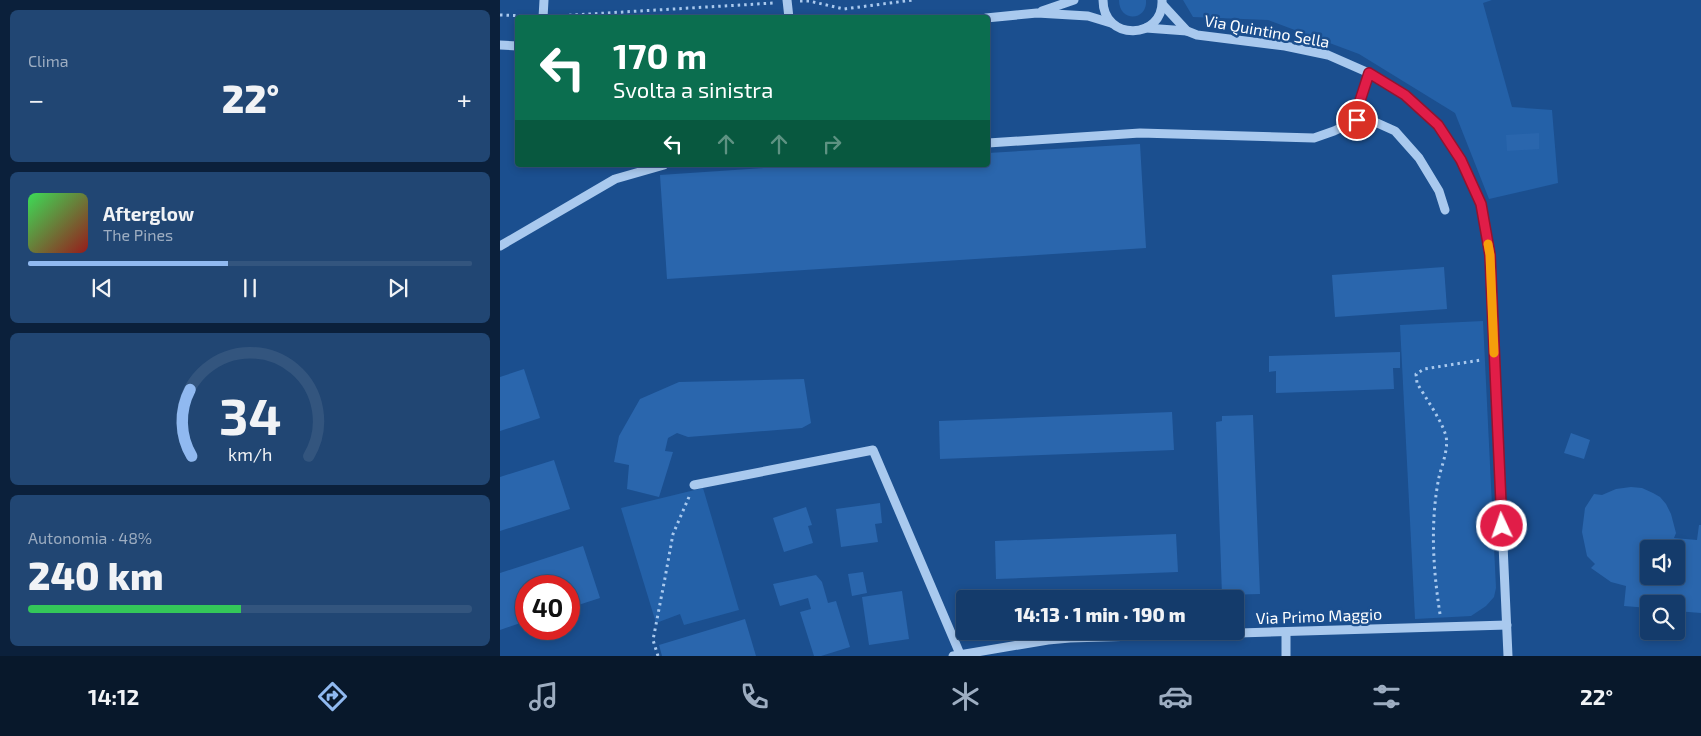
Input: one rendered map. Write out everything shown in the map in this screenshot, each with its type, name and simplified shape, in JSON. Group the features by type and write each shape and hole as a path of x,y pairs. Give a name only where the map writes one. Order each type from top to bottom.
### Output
{"street":[{"path":"542,15 544,0"},
{"path":"990,18 1037,12 1074,0"},
{"path":"1102,0 1106,15 1111,23"},
{"path":"787,1 788,15"},
{"path":"1146,28 1154,23 1159,15 1162,3"},
{"name":"Via Quintino Sella","path":"1162,3 1187,31 1197,36 1285,46 1328,55 1369,73 1405,95 1438,125 1461,160 1481,204 1490,255 1508,656"},
{"name":"Via Quintino Sella","path":"1037,12 1088,16 1111,23 1128,31 1146,28 1187,31"},
{"path":"500,45 515,46"},
{"path":"1357,120 1358,107 1369,73"},
{"path":"990,143 1140,133 1314,138 1357,120 1375,122 1395,131 1419,158 1439,191 1445,210"},
{"path":"500,246 614,179 657,167"},
{"path":"694,485 873,450 956,655"},
{"name":"Via Primo Maggio","path":"956,655 1070,638 1507,625"},
{"path":"1286,633 1286,656"}],"path":[{"path":"573,15 787,1 809,1 844,10 913,0"},
{"path":"500,15 515,16"},
{"path":"1440,617 1436,592 1433,522 1446,434 1417,383 1416,374 1424,370 1494,358"},
{"path":"658,656 653,640 674,534 694,485"}],"shaded area":[{"path":"1119,0 1146,0 1143,12 1138,15 1128,16 1120,7"},
{"path":"1183,0 1492,0 1483,3 1512,107 1552,110 1558,183 1489,199 1455,113 1359,54 1268,20 1193,17"},
{"path":"1483,321 1496,588 1494,597 1486,606 1471,616 1415,619 1400,325"},
{"path":"703,488 739,610 684,625 680,614 656,623 621,508"}],"building":[{"path":"1539,133 1539,149 1507,151 1506,135"},
{"path":"1140,144 1146,248 667,279 660,175 778,167 990,167 990,153"},
{"path":"1444,267 1447,309 1335,317 1332,275"},
{"path":"1400,352 1400,368 1393,368 1394,389 1276,393 1276,371 1269,372 1269,356"},
{"path":"524,369 540,418 500,431 500,377"},
{"path":"804,379 811,423 802,428 688,437 677,433 668,438 665,451 673,452 659,497 627,489 629,465 614,462 619,436 640,399 679,382"},
{"path":"1172,412 1174,450 940,459 939,421"},
{"path":"1253,415 1260,594 1244,594 1244,590 1222,590 1216,422 1222,421 1222,416"},
{"path":"1571,433 1590,440 1584,459 1564,453"},
{"path":"554,460 570,509 500,531 500,477"},
{"path":"1631,487 1642,488 1660,497 1671,514 1676,533 1674,538 1697,540 1699,525 1701,525 1701,613 1685,612 1685,595 1640,595 1640,607 1624,606 1626,586 1611,582 1591,568 1595,564 1587,556 1582,532 1585,508 1594,494 1602,495 1616,489"},
{"path":"880,503 882,523 875,524 878,542 841,547 836,509"},
{"path":"806,507 812,525 808,526 813,543 784,552 773,518"},
{"path":"1176,534 1178,572 996,579 995,541"},
{"path":"583,546 600,598 580,604 580,575 515,575 515,625 500,630 500,573"},
{"path":"863,572 867,593 852,596 848,574"},
{"path":"816,575 822,582 828,603 836,601 850,647 821,656 814,656 800,612 811,609 808,598 780,606 773,584"},
{"path":"902,591 909,639 869,645 862,597"},
{"path":"745,619 756,656 662,656 659,645"}],"slow traffic":[{"path":"1488,244 1494,353"}],"route":[{"path":"1357,120 1358,107 1369,73 1405,95 1438,125 1461,160 1481,204 1490,255 1502,526"}]}
